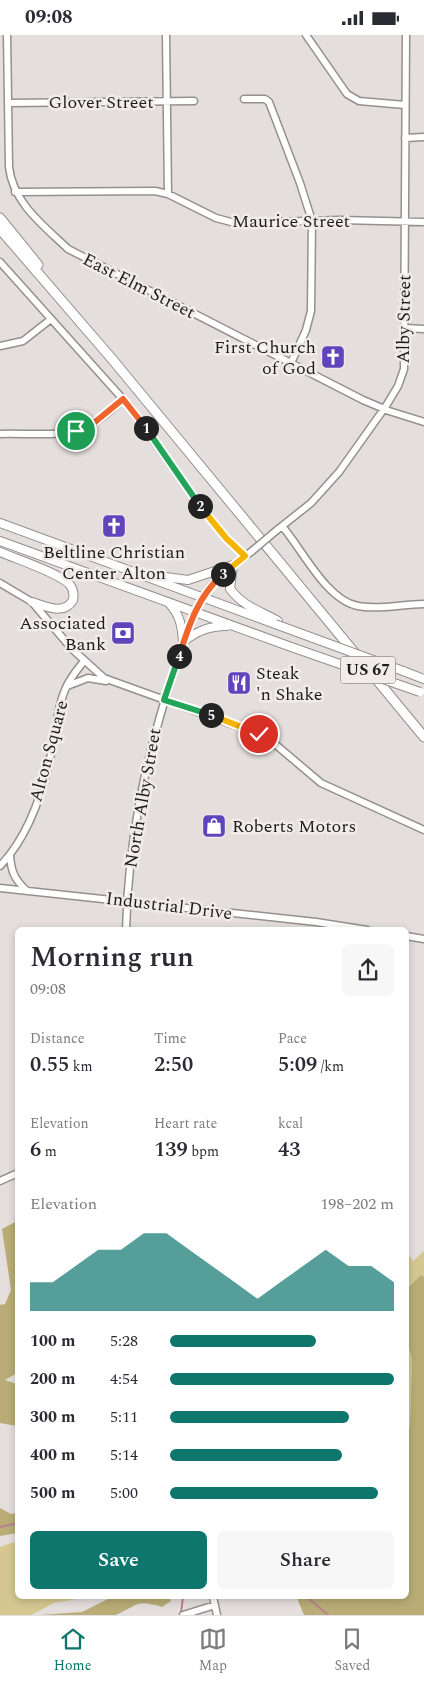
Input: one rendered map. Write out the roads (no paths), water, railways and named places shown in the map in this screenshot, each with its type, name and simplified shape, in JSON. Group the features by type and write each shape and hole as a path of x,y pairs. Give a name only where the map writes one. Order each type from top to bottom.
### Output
{"highway":[{"name":"US 67","path":"0,218 48,278 50,284 424,737"},
{"name":"US 67","path":"0,229 44,281 50,284"}],"main road":[{"path":"0,523 203,596 424,679"},
{"path":"0,541 294,649 422,692"},
{"path":"0,552 55,576 68,584 73,590 73,600 63,609 47,607 32,602"},
{"path":"142,574 188,580 233,565 230,589 236,597 246,605 302,634"},
{"path":"168,602 177,613 182,625 183,642"},
{"path":"183,642 196,632 214,626 235,627"}],"street":[{"name":"East Elm Street","path":"7,35 9,167 16,192 30,212 76,254 384,409 424,422"},
{"path":"166,35 168,195"},
{"path":"306,35 347,94 359,101 404,105"},
{"name":"Alby Street","path":"194,611 217,579 326,488 384,409 398,386 404,369 405,328 404,105 406,35"},
{"path":"244,99 265,99 269,102 300,183 312,221 311,311 306,330 291,363"},
{"name":"Glover Street","path":"8,103 194,101"},
{"path":"404,138 424,137"},
{"name":"Maurice Street","path":"16,192 155,191 227,222 248,224 312,221 424,221"},
{"path":"0,262 123,399 210,518 245,556"},
{"path":"0,346 23,341 51,319"},
{"path":"405,328 424,329"},
{"path":"0,434 66,432 82,429 95,422 123,399"},
{"path":"280,528 328,587 344,601 368,607 424,604"},
{"path":"0,583 32,602 84,661 95,672 111,682"},
{"name":"North Alby Street","path":"126,927 138,803 151,742 194,611"},
{"name":"Alton Square","path":"0,866 10,855 26,827 44,782 61,701 67,686 84,661"},
{"path":"67,686 88,678 111,682 259,734 269,739 321,783 424,830"},
{"path":"10,855 13,874 27,891"},
{"name":"Industrial Drive","path":"0,888 348,927"},
{"path":"409,936 424,939"},
{"path":"0,1181 15,1174"},
{"path":"214,1599 217,1615"},
{"path":"184,1615 215,1605"}],"waterway":[{"path":"0,1527 15,1524"},
{"path":"181,1613 183,1599"},
{"path":"309,1599 328,1615"}],"place":[{"name":"First Church of God","path":"333,357"},
{"name":"Beltline Christian Center Alton","path":"114,526"},
{"name":"Associated Bank","path":"123,633"},
{"name":"Steak 'n Shake","path":"239,683"},
{"name":"Roberts Motors","path":"214,826"}]}
